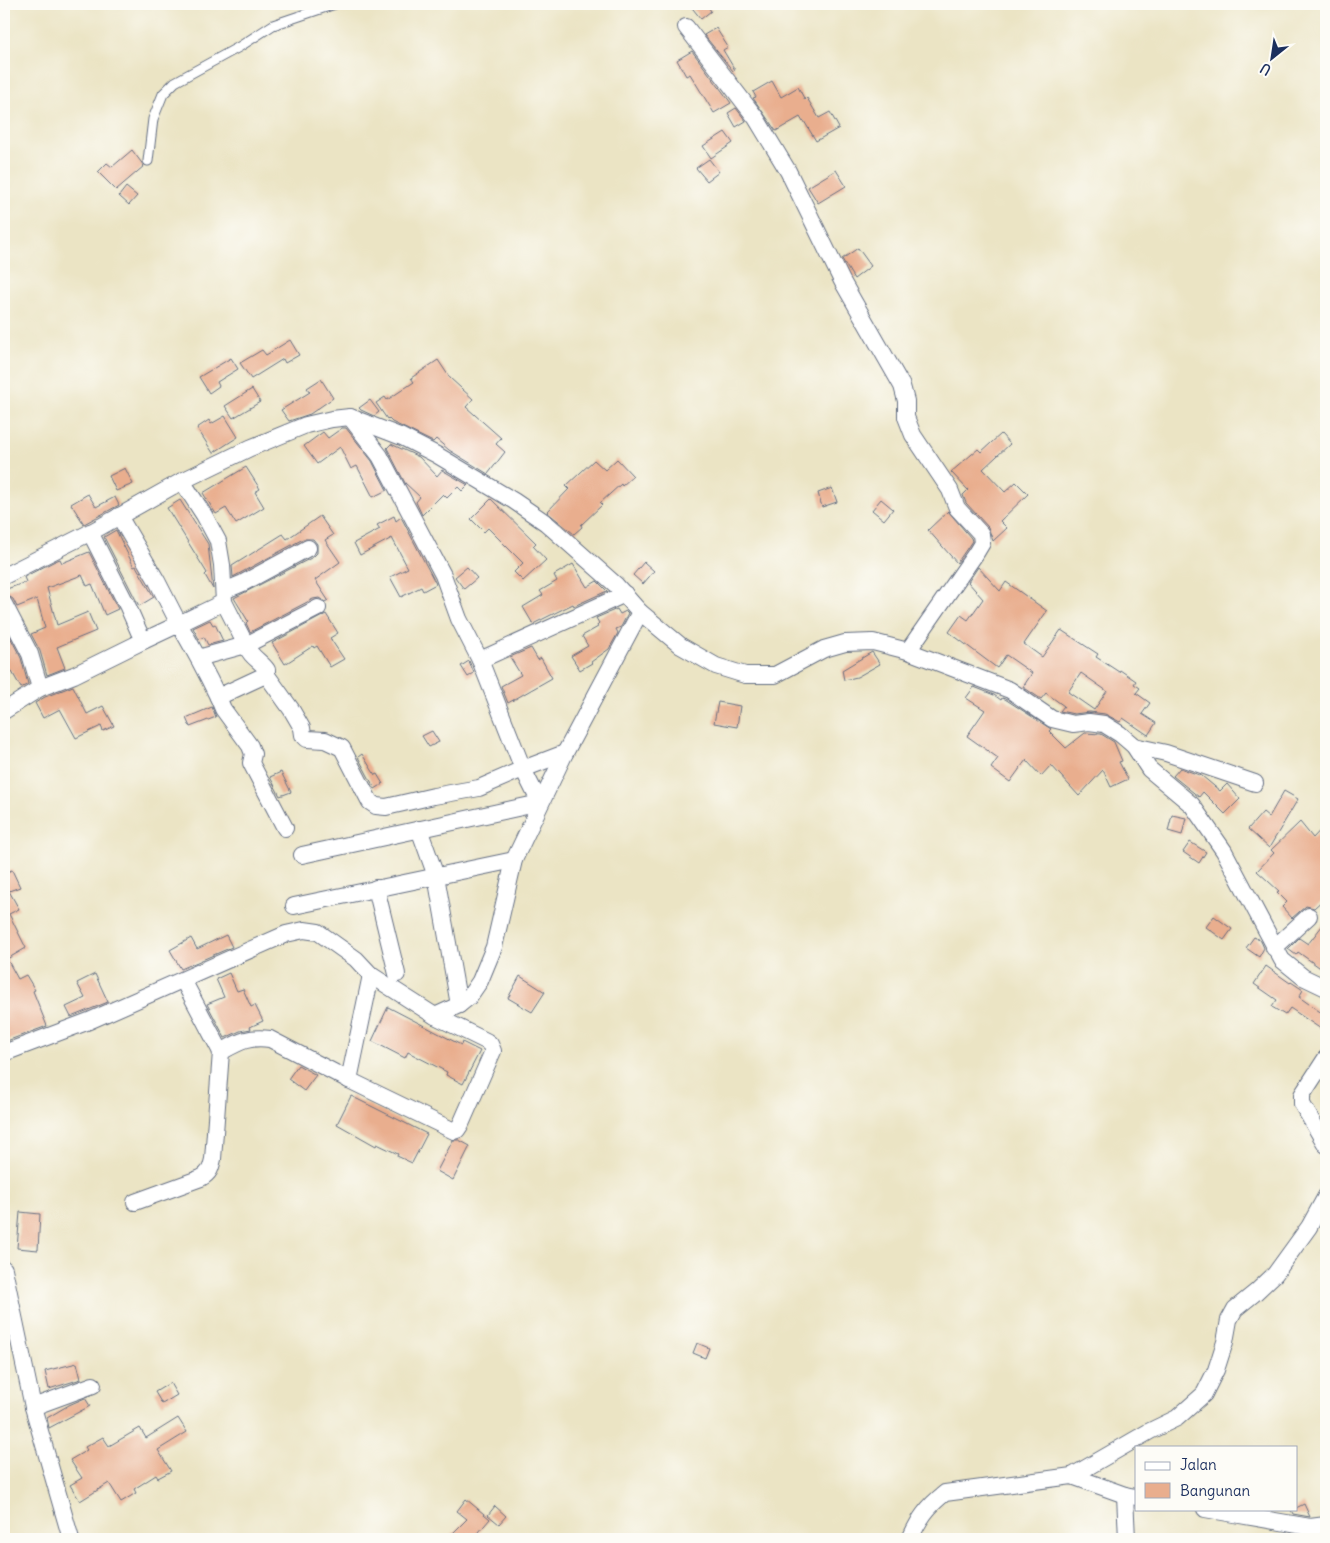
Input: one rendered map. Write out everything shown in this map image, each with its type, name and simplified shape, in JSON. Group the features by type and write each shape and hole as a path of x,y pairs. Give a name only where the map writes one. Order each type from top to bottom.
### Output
{"street":[{"path":"686,27 756,118 788,171 842,281 902,386 906,401 906,417 913,435 950,490 957,508 981,534 982,543 976,554 908,651"},
{"path":"350,417 380,456 443,574 459,619 480,660 523,769 540,803"},
{"path":"4,576 90,532 182,481 250,448 306,425 350,417 402,436 514,501 546,523 625,594 640,612 681,646 716,666 745,674 775,675 824,649 846,643 873,642 908,651 1010,690 1052,719 1073,724 1090,722 1104,724 1134,746 1149,769 1192,804 1224,851 1282,960 1303,976 1326,988"},
{"path":"182,481 218,541 224,596 251,655 268,670 266,674 291,709 302,728 303,735 307,739 325,740 342,748 370,802 376,806 393,806 479,788 565,753"},
{"path":"119,516 198,658 223,709 250,746 253,754 251,763 285,828"},
{"path":"90,532 143,641"},
{"path":"4,711 40,688 74,675 179,624 243,583 308,548"},
{"path":"480,660 625,594"},
{"path":"4,604 30,654 40,688"},
{"path":"198,658 246,645 318,608"},
{"path":"435,1016 459,1005 469,997 480,981 494,947 514,860 565,753 640,612"},
{"path":"218,696 266,674"},
{"path":"1134,746 1166,753 1255,784"},
{"path":"302,855 540,803"},
{"path":"419,830 436,876 459,1005"},
{"path":"294,906 514,860"},
{"path":"376,888 397,974"},
{"path":"1274,948 1310,916"},
{"path":"4,1053 89,1021 286,934 304,930 318,932 329,939 356,959 371,975 435,1016 486,1041 490,1044 493,1051 457,1130 450,1130 270,1039 256,1037 245,1040 221,1052"},
{"path":"349,1080 371,975"},
{"path":"135,1202 202,1178 211,1170 221,1052 183,980"},
{"path":"1326,1058 1302,1096 1302,1104 1326,1145"},
{"path":"910,1539 916,1526 931,1504 945,1494 1072,1476 1150,1431 1177,1418 1204,1394 1216,1370 1225,1342 1229,1320 1235,1308 1275,1274 1309,1227 1326,1196"},
{"path":"4,1269 33,1407 71,1539"},
{"path":"33,1407 93,1385"},
{"path":"1072,1476 1131,1496 1127,1539"},
{"path":"1210,1510 1316,1530"}],"lane":[{"path":"148,162 153,119 164,94 175,82 239,47 273,25 335,4"}],"building":[{"path":"689,4 706,4 711,11 701,19"},
{"path":"716,28 728,47 723,50 735,70 733,71 704,35"},
{"path":"692,51 731,103 714,113 690,74 686,76 677,60"},
{"path":"772,81 781,97 798,87 819,118 830,112 839,128 816,141 800,117 776,131 753,98 756,97 753,92"},
{"path":"736,108 746,121 736,127 728,113"},
{"path":"725,132 733,143 711,158 703,146"},
{"path":"132,150 144,166 116,190 98,172 107,163 112,167"},
{"path":"709,159 719,172 707,181 696,168"},
{"path":"836,170 846,186 818,203 808,187"},
{"path":"126,187 137,196 129,205 119,196"},
{"path":"858,248 871,266 854,279 842,259"},
{"path":"290,340 299,355 285,363 283,359 251,379 240,363 262,350 266,355"},
{"path":"231,358 238,369 217,382 219,386 209,393 199,377"},
{"path":"438,360 450,378 473,399 466,407 501,438 496,444 505,452 488,474 449,450 436,439 433,442 387,419 376,403 385,397 387,400 414,382 411,378"},
{"path":"321,379 333,398 310,414 289,421 281,410 310,392 307,388"},
{"path":"252,389 260,402 233,418 225,406"},
{"path":"370,400 379,412 374,416 359,408"},
{"path":"225,416 238,437 213,453 197,428 209,420 211,424"},
{"path":"342,428 346,428 372,461 387,490 373,497 357,466 351,469 340,447 317,464 304,446 323,432 328,438"},
{"path":"1001,434 1010,444 983,469 1005,492 1016,482 1028,494 1000,521 1007,528 993,541 988,527 966,503 963,495 968,490 951,472 978,449 981,452"},
{"path":"391,444 419,457 437,476 442,470 468,485 462,491 458,487 447,498 443,494 422,515 416,502 420,497 405,483 387,448"},
{"path":"617,459 633,476 600,503 602,505 574,534 547,512 569,489 566,486 594,460 605,470"},
{"path":"246,467 260,489 255,492 264,507 236,524 226,508 216,514 203,493"},
{"path":"125,468 133,484 116,491 109,476"},
{"path":"832,488 837,502 822,507 818,493"},
{"path":"88,494 96,507 115,497 119,505 84,524 71,504"},
{"path":"491,499 536,543 533,546 546,560 523,581 514,572 523,563 488,528 484,532 471,519"},
{"path":"881,499 893,509 884,520 872,510"},
{"path":"180,500 208,544 213,589 205,575 207,573 167,508"},
{"path":"948,511 972,541 957,563 928,530"},
{"path":"320,516 333,535 325,540 340,562 315,580 328,600 325,602 319,598 313,599 250,632 246,623 248,621 234,598 313,557 317,553 317,544 313,539 303,539 233,577 232,566 283,534 287,539"},
{"path":"394,516 396,521 401,517 436,584 423,591 421,587 401,597 390,577 408,568 392,538 360,555 354,543 380,529 377,525"},
{"path":"116,530 134,567 136,566 154,597 139,606 104,537"},
{"path":"89,552 118,609 105,615 92,584 87,586 82,575 47,588 57,625 88,612 96,631 57,647 65,668 47,675 40,651 31,634 45,628 37,599 17,607 13,599 5,594 4,590 26,582 24,577 55,561 60,559 62,563"},
{"path":"644,562 654,571 643,584 633,575"},
{"path":"573,564 587,587 597,581 607,591 574,606 573,604 533,624 523,607 543,595 540,591 557,581 554,575"},
{"path":"467,567 477,578 464,589 455,577"},
{"path":"978,567 1000,591 1006,582 1047,611 1024,644 1042,657 1061,630 1098,654 1096,657 1136,681 1134,684 1140,688 1136,693 1150,703 1142,714 1156,723 1148,735 1123,718 1120,722 1105,714 1090,712 1074,714 1060,711 1064,706 1046,693 1041,699 1023,687 1032,673 1006,655 997,668 949,632 961,615 968,620 983,599 968,582","holes":["1081,673 1107,691 1094,710 1068,692"]},
{"path":"617,609 620,614 626,611 628,613 621,627 616,629 618,633 609,649 580,670 571,656 588,646 582,636 598,627 599,623 596,618"},
{"path":"326,614 338,633 330,638 344,659 330,667 317,646 314,648 313,646 285,664 272,643"},
{"path":"210,620 213,625 215,624 223,641 208,645 204,637 199,639 193,628"},
{"path":"4,625 21,658 28,684 21,688 11,670 8,671 7,669 4,671"},
{"path":"531,648 538,660 541,658 552,678 508,703 501,686 521,675 510,657"},
{"path":"872,652 880,664 857,677 844,680 842,670"},
{"path":"469,661 474,673 468,677 461,666"},
{"path":"73,686 87,714 103,706 114,726 103,731 101,726 76,738 60,709 43,718 35,703"},
{"path":"974,687 1001,700 1002,698 1005,699 1051,729 1049,731 1066,748 1085,733 1101,734 1114,742 1122,761 1119,762 1128,779 1111,787 1103,770 1079,796 1051,765 1041,776 1026,760 1010,782 991,768 998,758 967,736 985,710 966,698"},
{"path":"718,702 740,706 737,727 714,723"},
{"path":"212,707 216,717 190,727 186,718"},
{"path":"432,731 439,742 429,747 422,736"},
{"path":"362,754 383,784 375,789 358,757"},
{"path":"1180,768 1202,776 1220,791 1227,784 1240,799 1225,814 1203,792 1199,797 1173,776"},
{"path":"281,772 291,792 280,796 270,777"},
{"path":"1284,791 1298,799 1269,848 1248,829 1263,812 1269,817"},
{"path":"1172,815 1186,818 1182,835 1168,831"},
{"path":"1300,822 1313,838 1326,824 1326,897 1314,908 1306,906 1292,918 1282,907 1287,902 1277,892 1279,891 1257,871 1274,853 1271,850"},
{"path":"1190,842 1206,852 1199,863 1183,852"},
{"path":"12,870 20,887 9,891 19,909 9,914 26,948 7,959 18,979 26,975 35,990 33,991 47,1026 4,1042 4,873"},
{"path":"1214,916 1232,929 1224,940 1206,927"},
{"path":"1326,921 1326,972 1298,952 1296,955 1288,949 1299,938 1308,944"},
{"path":"226,935 232,947 181,969 170,950 191,938 197,949"},
{"path":"1254,937 1261,941 1264,948 1259,957 1246,948"},
{"path":"1266,966 1303,990 1299,997 1326,1016 1326,1021 1321,1029 1290,1008 1285,1015 1272,1007 1277,1000 1254,984"},
{"path":"229,973 237,991 243,989 251,1007 255,1005 263,1021 250,1027 251,1029 240,1031 225,1038 207,1004 224,997 216,979"},
{"path":"95,974 108,1002 71,1017 66,1007 85,998 77,983"},
{"path":"520,976 545,992 532,1012 508,998"},
{"path":"388,1007 461,1045 462,1042 480,1051 463,1084 446,1075 447,1072 408,1052 405,1058 372,1041"},
{"path":"298,1065 316,1075 304,1091 288,1079"},
{"path":"351,1096 427,1134 412,1163 377,1144 376,1146 337,1124"},
{"path":"453,1140 459,1140 470,1146 453,1180 437,1171"},
{"path":"20,1212 40,1214 38,1250 17,1248"},
{"path":"697,1343 709,1348 705,1358 693,1353"},
{"path":"77,1363 81,1379 49,1389 45,1371"},
{"path":"170,1383 177,1395 162,1404 155,1392"},
{"path":"85,1398 90,1406 49,1428 47,1418"},
{"path":"178,1418 187,1432 158,1450 171,1471 158,1478 156,1475 134,1489 136,1493 121,1502 109,1483 80,1501 70,1485 82,1478 70,1460 87,1450 85,1447 103,1437 109,1446 140,1428 146,1438"},
{"path":"466,1499 490,1519 473,1539 447,1539 467,1519 457,1511"},
{"path":"1304,1504 1310,1517 1293,1514 1291,1510 1298,1510 1298,1507"},
{"path":"495,1506 506,1516 499,1524 488,1515"}]}
